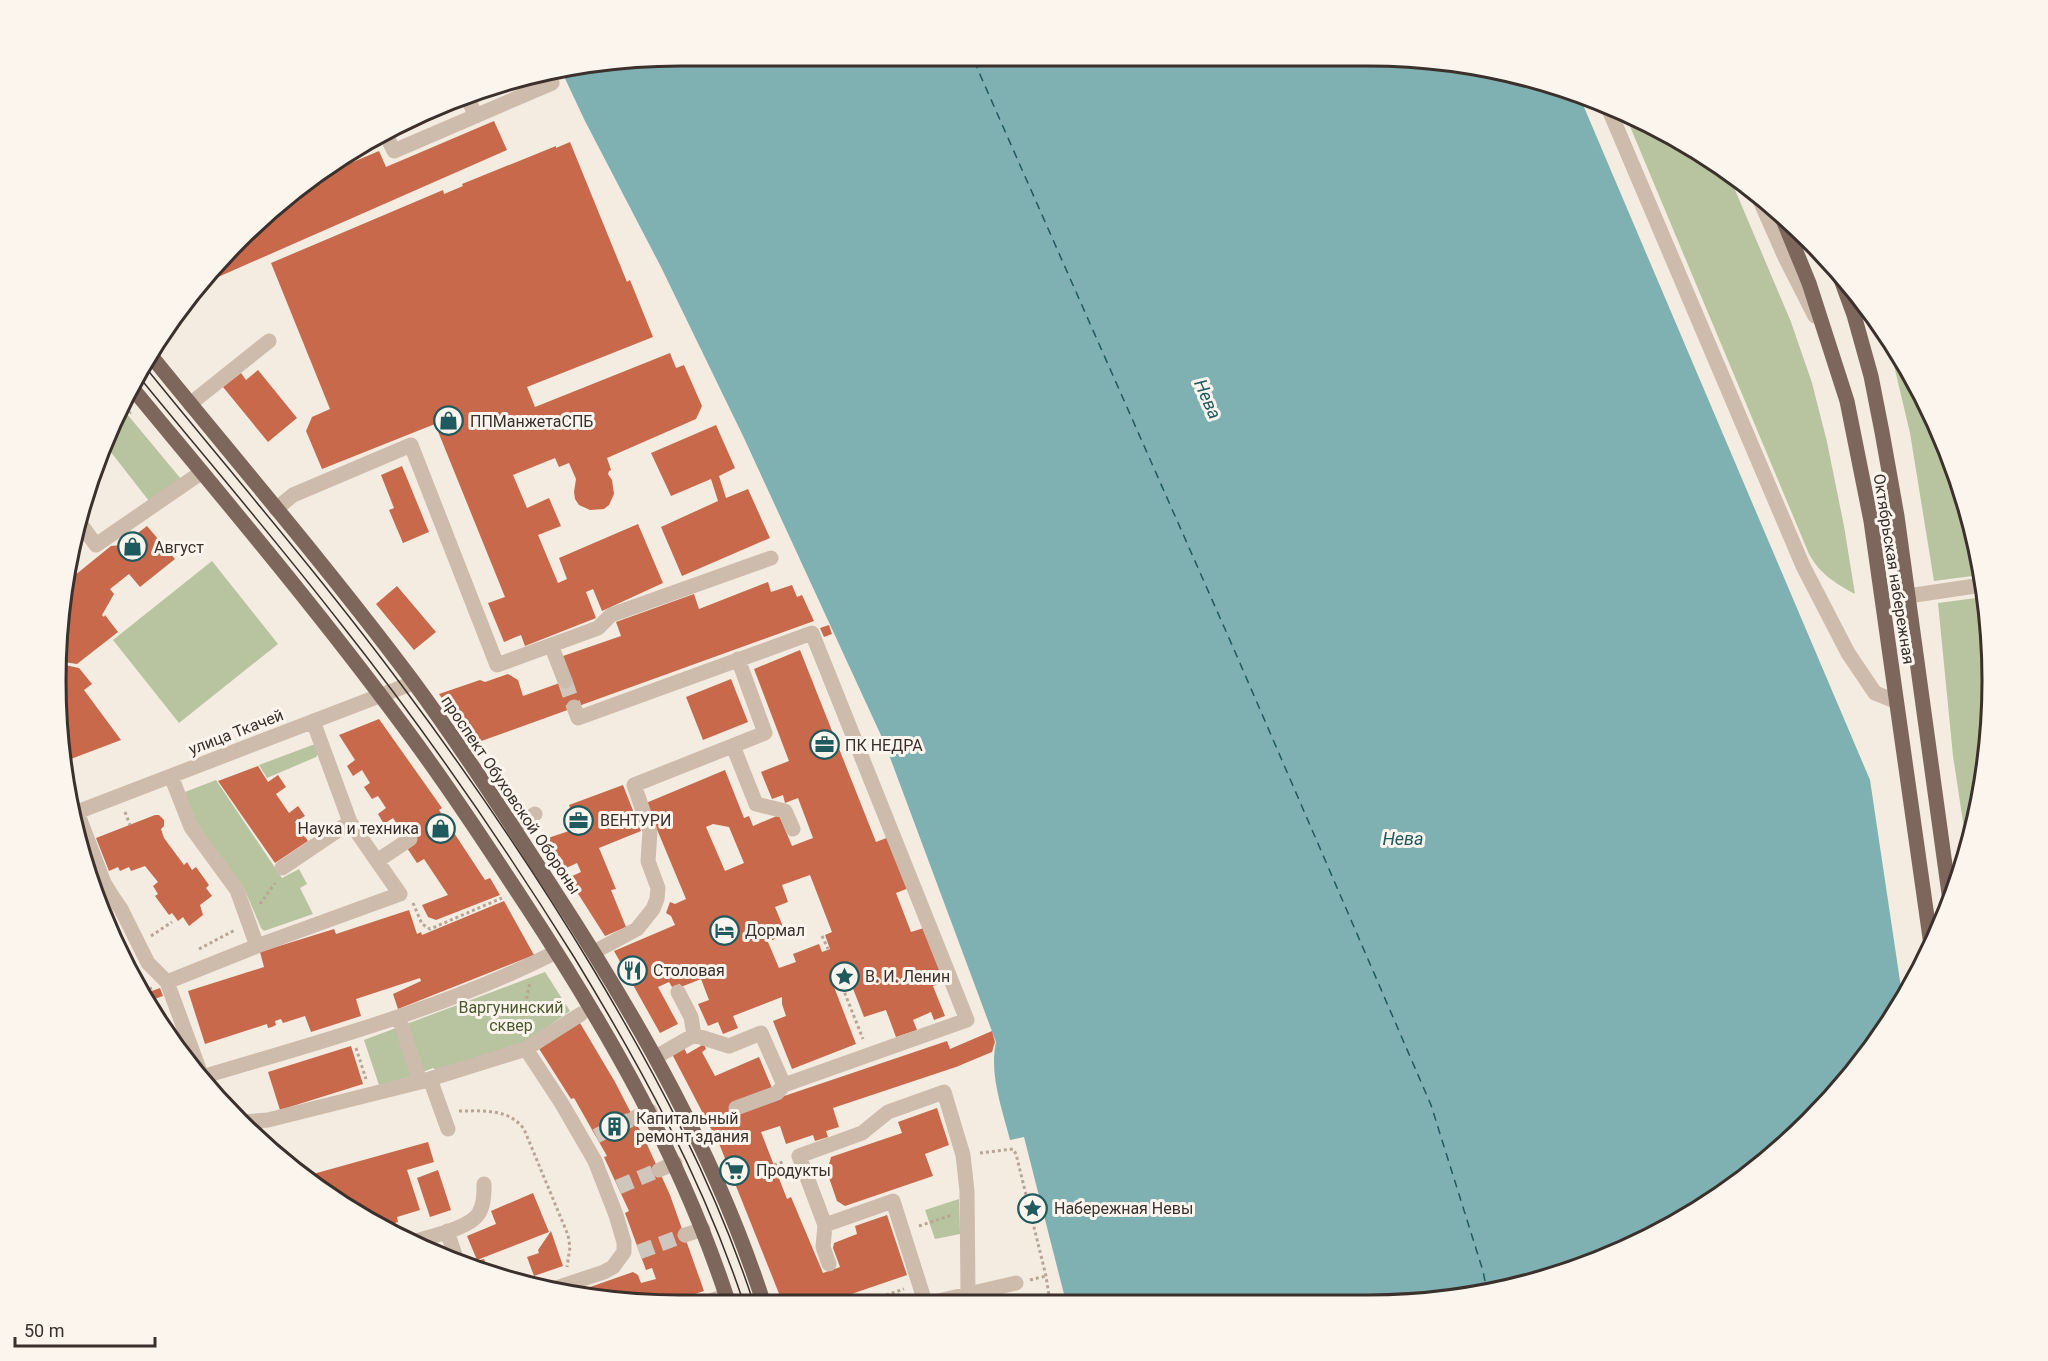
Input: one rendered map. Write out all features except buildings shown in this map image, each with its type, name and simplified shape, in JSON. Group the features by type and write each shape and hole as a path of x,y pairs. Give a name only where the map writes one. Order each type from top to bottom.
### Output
{"main road":[{"name":"Октябрьская набережная","path":"1789,233 1809,282 1847,401 1871,521 1928,932"},
{"name":"Октябрьская набережная","path":"1847,296 1871,376 1897,516 1947,882"},
{"name":"проспект Обуховской Обороны","path":"156,361 414,682 594,952 656,1057 719,1186 761,1295"},
{"path":"137,393 331,630 461,806 556,952 630,1074 675,1163 703,1229 726,1295"}],"street":[{"path":"388,140 394,151 552,83 551,80"},
{"path":"470,104 476,116"},
{"path":"1612,117 1803,566 1848,653 1875,693 1895,701"},
{"path":"1765,211 1785,257 1832,349"},
{"path":"190,404 269,341"},
{"path":"276,509 293,495 411,445 497,665 598,628 611,615 771,558"},
{"path":"85,530 96,545 202,472"},
{"path":"1908,596 1975,586"},
{"path":"574,707 578,718 812,633 967,1020 784,1085 777,1093 736,1108"},
{"path":"552,645 565,681"},
{"path":"594,952 637,928 653,909 657,899 658,888 648,861 650,831 634,785 765,733 738,659"},
{"name":"улица Ткачей","path":"80,811 414,682"},
{"path":"167,982 257,946 400,894 350,822 313,721"},
{"path":"733,746 756,804 785,811 793,829"},
{"path":"171,776 191,827 237,890 257,946"},
{"path":"513,828 535,814"},
{"path":"281,873 350,822"},
{"path":"377,861 410,839"},
{"path":"91,853 104,883 106,896"},
{"path":"107,900 121,909 148,963 167,982 179,1035"},
{"path":"210,1077 399,1018 465,993 556,952"},
{"path":"678,992 691,1017 694,1035"},
{"path":"252,1121 268,1120 425,1081 522,1043 581,1014"},
{"path":"399,1018 448,1129"},
{"path":"656,1057 694,1035 729,1046 761,1033 784,1085"},
{"path":"522,1043 562,1104 590,1139 595,1161 613,1189 624,1242 632,1252 604,1272 568,1284"},
{"path":"829,1264 823,1247 825,1225 798,1156 862,1133 888,1112 944,1092 963,1155 967,1191 968,1294"},
{"path":"634,1118 650,1111"},
{"path":"659,1170 675,1163"},
{"path":"423,1238 470,1222 479,1214 483,1201 484,1184"},
{"path":"825,1225 893,1201 923,1295"},
{"path":"685,1235 703,1229"},
{"path":"447,1231 454,1251"},
{"path":"964,1295 1016,1283"}],"path":[{"path":"126,416 132,411"},
{"path":"125,812 130,825"},
{"path":"261,904 281,873"},
{"path":"400,894 411,899 422,924 430,928 509,895"},
{"path":"145,940 172,922"},
{"path":"193,952 231,933 238,923"},
{"path":"822,936 828,949"},
{"path":"522,1043 531,975"},
{"path":"838,976 869,1055"},
{"path":"351,1032 371,1094"},
{"path":"453,1111 507,1114 517,1120 524,1129 568,1235 569,1260 565,1276"},
{"path":"963,1155 1013,1149 1025,1189 1049,1295"},
{"path":"887,1295 920,1284"}],"green space":[{"path":"1629,125 1675,148 1734,187 1791,322 1812,383 1827,442 1855,594 1829,577 1809,554"},
{"path":"1893,363 1919,409 1935,445 1961,521 1973,576 1934,581 1910,433"},
{"path":"127,414 181,479 149,501 111,452"},
{"path":"212,561 278,644 179,723 113,640"},
{"path":"1977,598 1977,600 1981,640 1981,721 1977,761 1964,827 1953,756 1938,603"},
{"path":"315,744 319,752 316,757 267,778 259,765"},
{"path":"216,780 282,878 299,869 307,884 300,888 313,914 264,931 261,928 244,888 197,824 185,792"},
{"name":"Варгунинский сквер","path":"545,972 570,1011 526,1042 439,1072 433,1068 379,1085 364,1040"},
{"path":"959,1199 960,1234 935,1239 925,1210"}],"water":[{"name":"Нева","path":"680,66 1408,67 1487,78 1527,87 1583,106 1870,780 1901,986 1855,1055 1830,1086 1773,1143 1709,1191 1639,1232 1603,1248 1527,1274 1448,1290 1408,1294 1064,1295 1024,1137 1010,1140 1003,1116 995,1079 996,1042 885,744 744,438 661,267 564,77 640,67"}],"ferry route":[{"path":"976,66 1236,654 1431,1105 1485,1283"}],"tunnel":[{"path":"565,681 574,707"},
{"path":"596,1136 634,1118"},
{"path":"618,1187 659,1170"},
{"path":"639,1252 685,1235"}],"tram line":[{"path":"149,372 372,646 453,756 525,860 592,967 661,1089 702,1172 738,1257 751,1295"},
{"path":"143,382 292,562 372,664 433,746 519,871 599,998 668,1124 709,1211 741,1295"}],"place":[{"name":"ППМанжетаСПБ","path":"449,421"},
{"name":"Август","path":"133,547"},
{"name":"ПК НЕДРА","path":"824,745"},
{"name":"ВЕНТУРИ","path":"579,820"},
{"name":"Наука и техника","path":"440,828"},
{"name":"Дормал","path":"724,930"},
{"name":"Столовая","path":"632,970"},
{"name":"В. И. Ленин","path":"844,976"},
{"name":"Капитальный ремонт здания","path":"615,1127"},
{"name":"Продукты","path":"735,1170"},
{"name":"Набережная Невы","path":"1033,1208"}]}
